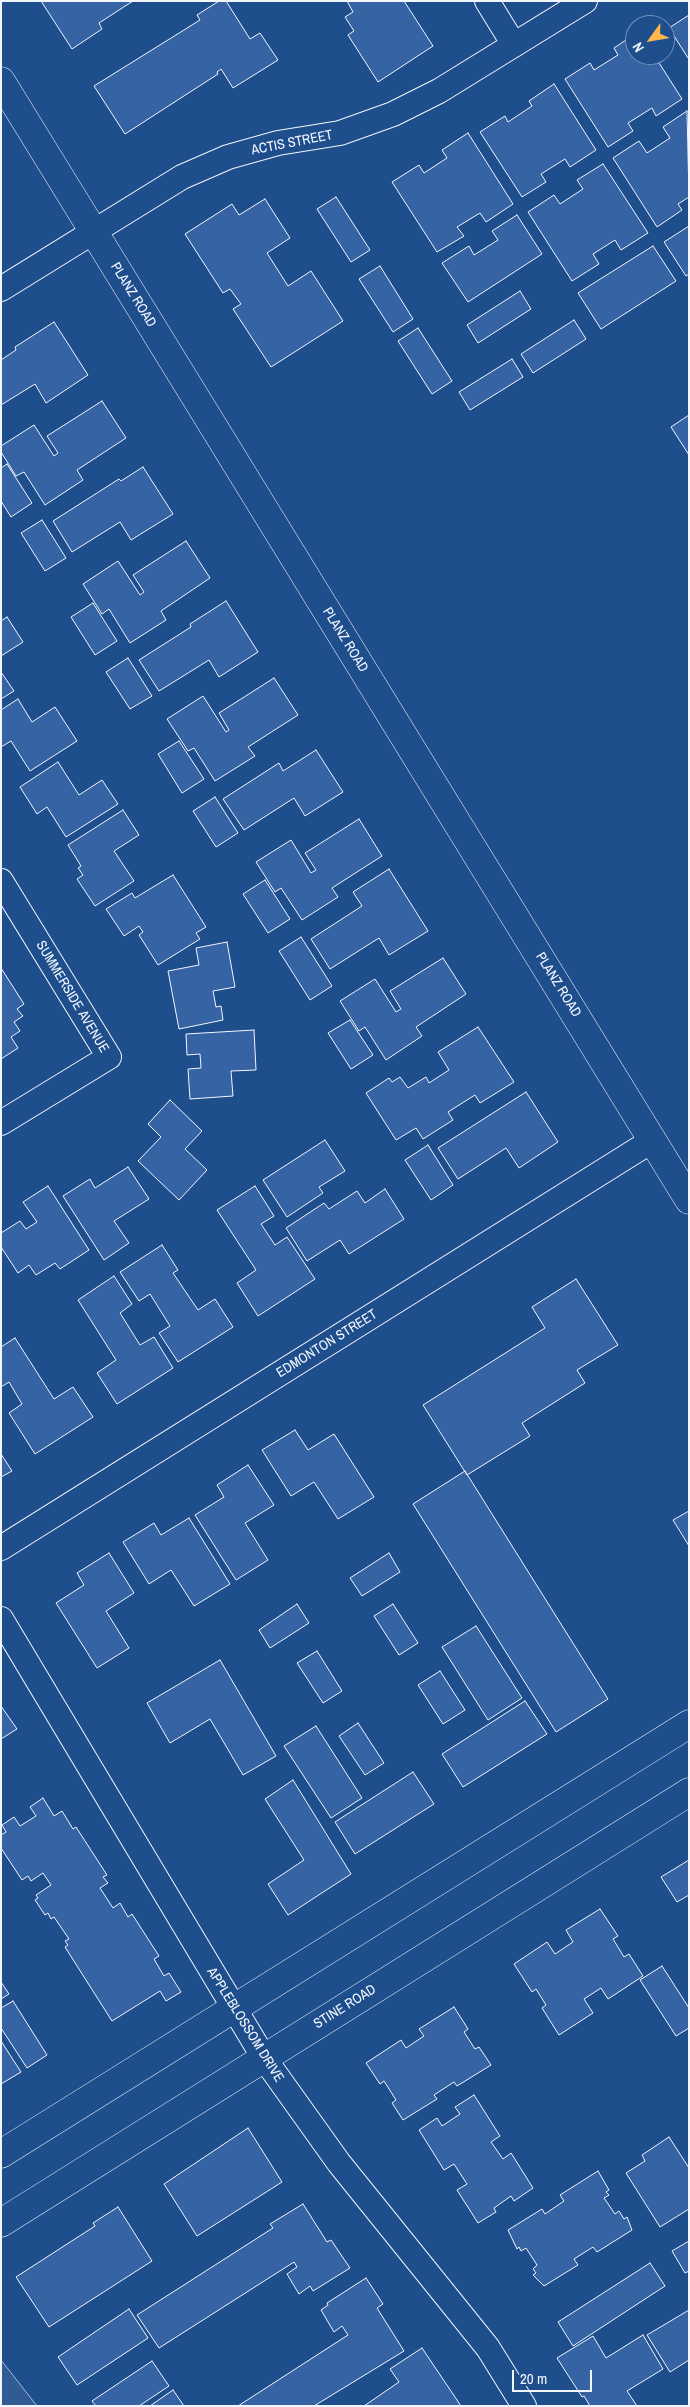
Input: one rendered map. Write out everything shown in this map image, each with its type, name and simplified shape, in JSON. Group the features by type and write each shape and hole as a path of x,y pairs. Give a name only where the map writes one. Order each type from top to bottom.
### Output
{"main road":[{"name":"PLANZ ROAD","path":"1,81 689,1200"},
{"path":"1,2154 689,1724"},
{"name":"STINE ROAD","path":"1,2223 689,1792"}],"street":[{"path":"486,1 514,45"},
{"name":"ACTIS STREET","path":"1,289 182,177 228,157 278,143 340,133 393,114 439,91 585,1"},
{"name":"SUMMERSIDE AVENUE","path":"1,881 109,1057 1,1123"},
{"name":"EDMONTON STREET","path":"1,1548 653,1140"},
{"name":"APPLEBLOSSOM DRIVE","path":"1,1619 264,2058 338,2164 488,2348 524,2406"}],"shaded area":[{"path":"1,2360 37,2406 1,2406"}],"building":[{"path":"41,1 133,1 99,23 102,29 72,49"},
{"path":"219,1 226,1 250,39 260,33 278,60 233,88 221,69 217,72 218,74 125,134 94,86 200,20 197,15"},
{"path":"347,1 404,1 433,46 378,82 348,35 354,31 345,17 353,12"},
{"path":"689,15 688,58 675,37 675,24"},
{"path":"625,41 625,65 660,65 682,99 656,116 652,108 628,123 633,131 608,147 565,79 590,63 594,70 618,55 614,48"},
{"path":"554,84 596,150 570,167 565,159 541,174 546,182 522,197 480,132 505,116 508,122 532,106 529,101"},
{"path":"687,111 689,197 678,204 682,210 657,227 613,158 639,141 647,153 670,138 663,127"},
{"path":"468,133 513,204 486,222 480,213 457,227 464,236 437,252 392,182 419,165 424,173 447,158 442,150"},
{"path":"603,164 648,233 621,250 615,240 593,254 599,264 572,281 528,212 554,195 560,204 583,189 577,180"},
{"path":"336,197 370,250 351,262 317,209"},
{"path":"265,199 290,238 267,253 288,286 311,271 343,321 271,367 233,309 241,304 230,289 223,293 185,234 232,204 239,215"},
{"path":"517,215 542,254 468,302 442,263 469,246 474,255 498,240 492,231"},
{"path":"689,226 689,274 686,276 664,242"},
{"path":"653,246 676,281 601,329 578,293"},
{"path":"380,266 413,319 393,332 359,279"},
{"path":"520,291 531,309 478,343 467,325"},
{"path":"574,320 586,339 533,373 521,354"},
{"path":"54,322 88,375 46,403 35,384 1,405 1,360 16,350 15,347"},
{"path":"418,328 452,381 432,394 398,341"},
{"path":"512,359 523,377 470,410 459,392"},
{"path":"102,401 126,438 77,470 83,480 45,505 24,472 16,476 1,452 1,446 34,425 54,456 58,453 47,436"},
{"path":"689,415 689,455 671,427"},
{"path":"7,464 32,503 11,517 1,501 1,468"},
{"path":"143,467 173,514 131,540 120,522 72,552 53,521 119,479 121,481"},
{"path":"42,520 66,558 45,571 21,533"},
{"path":"186,541 210,578 161,611 166,620 130,643 109,609 102,614 83,584 118,561 140,595 144,592 133,575"},
{"path":"226,601 258,652 219,677 209,660 159,691 139,660 191,627 190,624"},
{"path":"93,603 117,641 95,655 71,617"},
{"path":"7,617 23,642 1,656 1,621"},
{"path":"128,658 152,696 130,709 106,672"},
{"path":"1,672 14,691 1,699"},
{"path":"274,678 298,715 248,747 255,756 215,781 194,748 188,751 167,719 203,696 226,732 229,730 219,713"},
{"path":"18,699 32,722 55,707 77,741 30,771 11,741 1,747 1,710"},
{"path":"179,741 204,779 182,793 158,754"},
{"path":"316,750 343,792 305,816 294,798 244,830 223,799 279,763 283,771"},
{"path":"58,762 79,795 102,780 118,804 66,837 47,807 37,814 20,787"},
{"path":"215,797 238,833 216,847 193,811"},
{"path":"123,810 139,835 114,851 134,881 95,906 77,879 83,875 78,868 81,866 68,845"},
{"path":"359,819 382,856 332,888 338,897 302,920 281,888 275,892 256,862 291,840 311,873 316,870 305,853"},
{"path":"389,869 428,931 389,955 379,938 330,969 311,939 362,906 353,892"},
{"path":"173,875 206,927 196,933 200,939 158,965 139,935 143,932 139,926 124,936 106,909 132,893 135,898"},
{"path":"265,880 290,919 268,933 243,894"},
{"path":"301,937 332,986 310,1000 279,951"},
{"path":"227,942 235,987 213,991 216,1007 221,1006 223,1020 179,1029 168,971 199,965 196,948"},
{"path":"443,958 466,994 416,1027 422,1036 386,1060 365,1027 359,1031 340,1001 375,979 396,1012 401,1009 390,991"},
{"path":"1,968 24,1004 17,1009 23,1016 14,1022 20,1031 11,1037 18,1048 1,1059"},
{"path":"350,1020 373,1055 351,1069 328,1033"},
{"path":"478,1027 514,1082 480,1103 475,1095 448,1112 453,1120 423,1139 416,1128 396,1140 366,1093 389,1078 392,1082 400,1077 408,1088 426,1077 429,1083 449,1070 438,1052"},
{"path":"254,1030 256,1070 231,1071 233,1096 190,1099 188,1069 201,1068 200,1054 187,1055 186,1034"},
{"path":"526,1092 558,1142 519,1168 506,1148 458,1179 438,1148"},
{"path":"170,1100 202,1131 185,1149 207,1170 179,1200 138,1161 161,1137 148,1124"},
{"path":"325,1140 345,1171 319,1187 323,1193 287,1217 263,1180"},
{"path":"428,1145 453,1185 431,1200 405,1160"},
{"path":"128,1167 149,1199 114,1221 129,1243 104,1260 63,1196 90,1179 95,1188"},
{"path":"48,1186 89,1250 60,1269 55,1263 36,1275 29,1265 18,1273 1,1247 1,1233 20,1221 26,1229 37,1222 23,1202"},
{"path":"255,1186 274,1216 261,1224 275,1245 287,1237 315,1279 258,1316 237,1283 256,1270 217,1210"},
{"path":"385,1189 404,1219 349,1254 340,1240 307,1261 286,1228 324,1203 329,1209 357,1191 365,1203"},
{"path":"162,1245 178,1270 173,1273 198,1310 215,1299 233,1327 178,1362 159,1333 170,1326 150,1294 139,1301 120,1272"},
{"path":"114,1276 132,1304 120,1313 140,1345 154,1337 173,1368 117,1404 97,1373 116,1360 78,1300"},
{"path":"576,1279 618,1345 577,1370 585,1383 522,1423 530,1436 467,1475 423,1405 545,1328 532,1307"},
{"path":"15,1338 54,1399 73,1387 93,1417 35,1454 9,1413 22,1404 9,1382 1,1387 1,1347"},
{"path":"295,1430 308,1450 334,1434 374,1497 338,1519 314,1482 291,1496 262,1450"},
{"path":"1,1454 12,1471 1,1477"},
{"path":"248,1465 274,1505 245,1523 268,1560 236,1580 195,1515 224,1497 217,1485"},
{"path":"465,1471 608,1699 556,1732 413,1504"},
{"path":"689,1511 689,1546 673,1520"},
{"path":"189,1518 230,1584 194,1606 171,1570 149,1584 123,1542 154,1523 161,1535"},
{"path":"109,1553 134,1593 106,1611 129,1648 97,1668 56,1603 84,1585 77,1573"},
{"path":"389,1553 400,1572 362,1596 350,1578"},
{"path":"297,1604 309,1623 270,1648 259,1630"},
{"path":"393,1604 418,1643 399,1655 374,1616"},
{"path":"476,1626 522,1698 488,1720 442,1647"},
{"path":"317,1651 342,1691 323,1703 297,1663"},
{"path":"220,1660 276,1756 243,1775 210,1719 170,1743 147,1703"},
{"path":"440,1671 465,1710 443,1724 418,1685"},
{"path":"525,1701 547,1734 463,1787 442,1754"},
{"path":"1,1706 17,1729 1,1739"},
{"path":"358,1723 384,1763 365,1775 339,1736"},
{"path":"316,1726 362,1798 331,1818 284,1746"},
{"path":"413,1772 434,1804 355,1854 335,1822"},
{"path":"293,1780 351,1874 288,1915 268,1884 304,1860 265,1799"},
{"path":"43,1798 54,1816 62,1811 73,1829 76,1827 107,1875 103,1877 108,1883 100,1888 113,1908 120,1903 128,1917 132,1914 159,1956 154,1959 164,1976 169,1973 181,1992 166,2001 160,1991 112,2021 65,1947 68,1945 65,1941 69,1939 54,1917 51,1919 48,1913 45,1915 35,1900 38,1898 36,1895 51,1885 43,1873 31,1881 28,1876 22,1880 1,1848 1,1835 6,1832 2,1825 14,1817 20,1826 36,1816 30,1807"},
{"path":"689,1860 689,1895 677,1902 661,1877"},
{"path":"600,1909 618,1936 613,1939 624,1957 629,1954 643,1976 608,1999 601,1988 584,1999 593,2013 559,2035 542,2008 546,2005 536,1989 532,1992 514,1964 547,1942 555,1954 573,1942 566,1930"},
{"path":"662,1966 689,2008 689,2028 676,2036 640,1980"},
{"path":"1,1982 9,1994 1,1999"},
{"path":"13,2001 47,2055 27,2068 1,2028 1,2008"},
{"path":"454,2007 468,2029 464,2032 475,2049 479,2047 491,2065 457,2086 454,2082 434,2095 437,2099 403,2120 392,2103 396,2100 384,2081 380,2084 366,2063 401,2040 406,2048 424,2036 419,2029"},
{"path":"1,2041 21,2072 1,2084"},
{"path":"474,2095 500,2136 491,2142 503,2159 511,2153 533,2188 514,2201 511,2196 494,2208 496,2212 478,2223 457,2190 467,2184 454,2164 444,2170 419,2130 437,2118 442,2126 460,2114 455,2107"},
{"path":"248,2128 282,2182 197,2236 164,2184"},
{"path":"669,2137 689,2168 689,2209 660,2227 626,2173 645,2161 642,2155"},
{"path":"598,2171 609,2190 606,2192 609,2195 604,2198 615,2214 619,2211 624,2219 627,2217 632,2230 597,2252 593,2247 574,2259 578,2265 544,2286 533,2275 536,2273 533,2269 537,2265 526,2248 521,2251 519,2247 517,2249 508,2230 542,2209 545,2214 564,2201 560,2195"},
{"path":"303,2204 327,2242 331,2240 350,2268 313,2291 310,2286 299,2294 287,2274 297,2267 294,2262 159,2348 137,2315 273,2228 270,2224"},
{"path":"118,2207 152,2261 49,2327 16,2277 95,2226 93,2223"},
{"path":"689,2241 689,2271 685,2273 672,2251"},
{"path":"650,2263 665,2286 573,2346 558,2322"},
{"path":"366,2278 383,2304 377,2308 404,2351 314,2406 238,2406 348,2335 342,2326 334,2332 321,2310 328,2305 327,2303"},
{"path":"129,2309 148,2338 77,2385 58,2357"},
{"path":"689,2310 689,2360 670,2372 647,2335"},
{"path":"643,2335 663,2369 627,2391 637,2406 590,2406 557,2358 593,2336 606,2358"},
{"path":"422,2348 461,2406 364,2406 399,2382 390,2369"},
{"path":"152,2361 169,2386 139,2406 96,2406 92,2401"},
{"path":"173,2390 184,2406 150,2406"}]}
